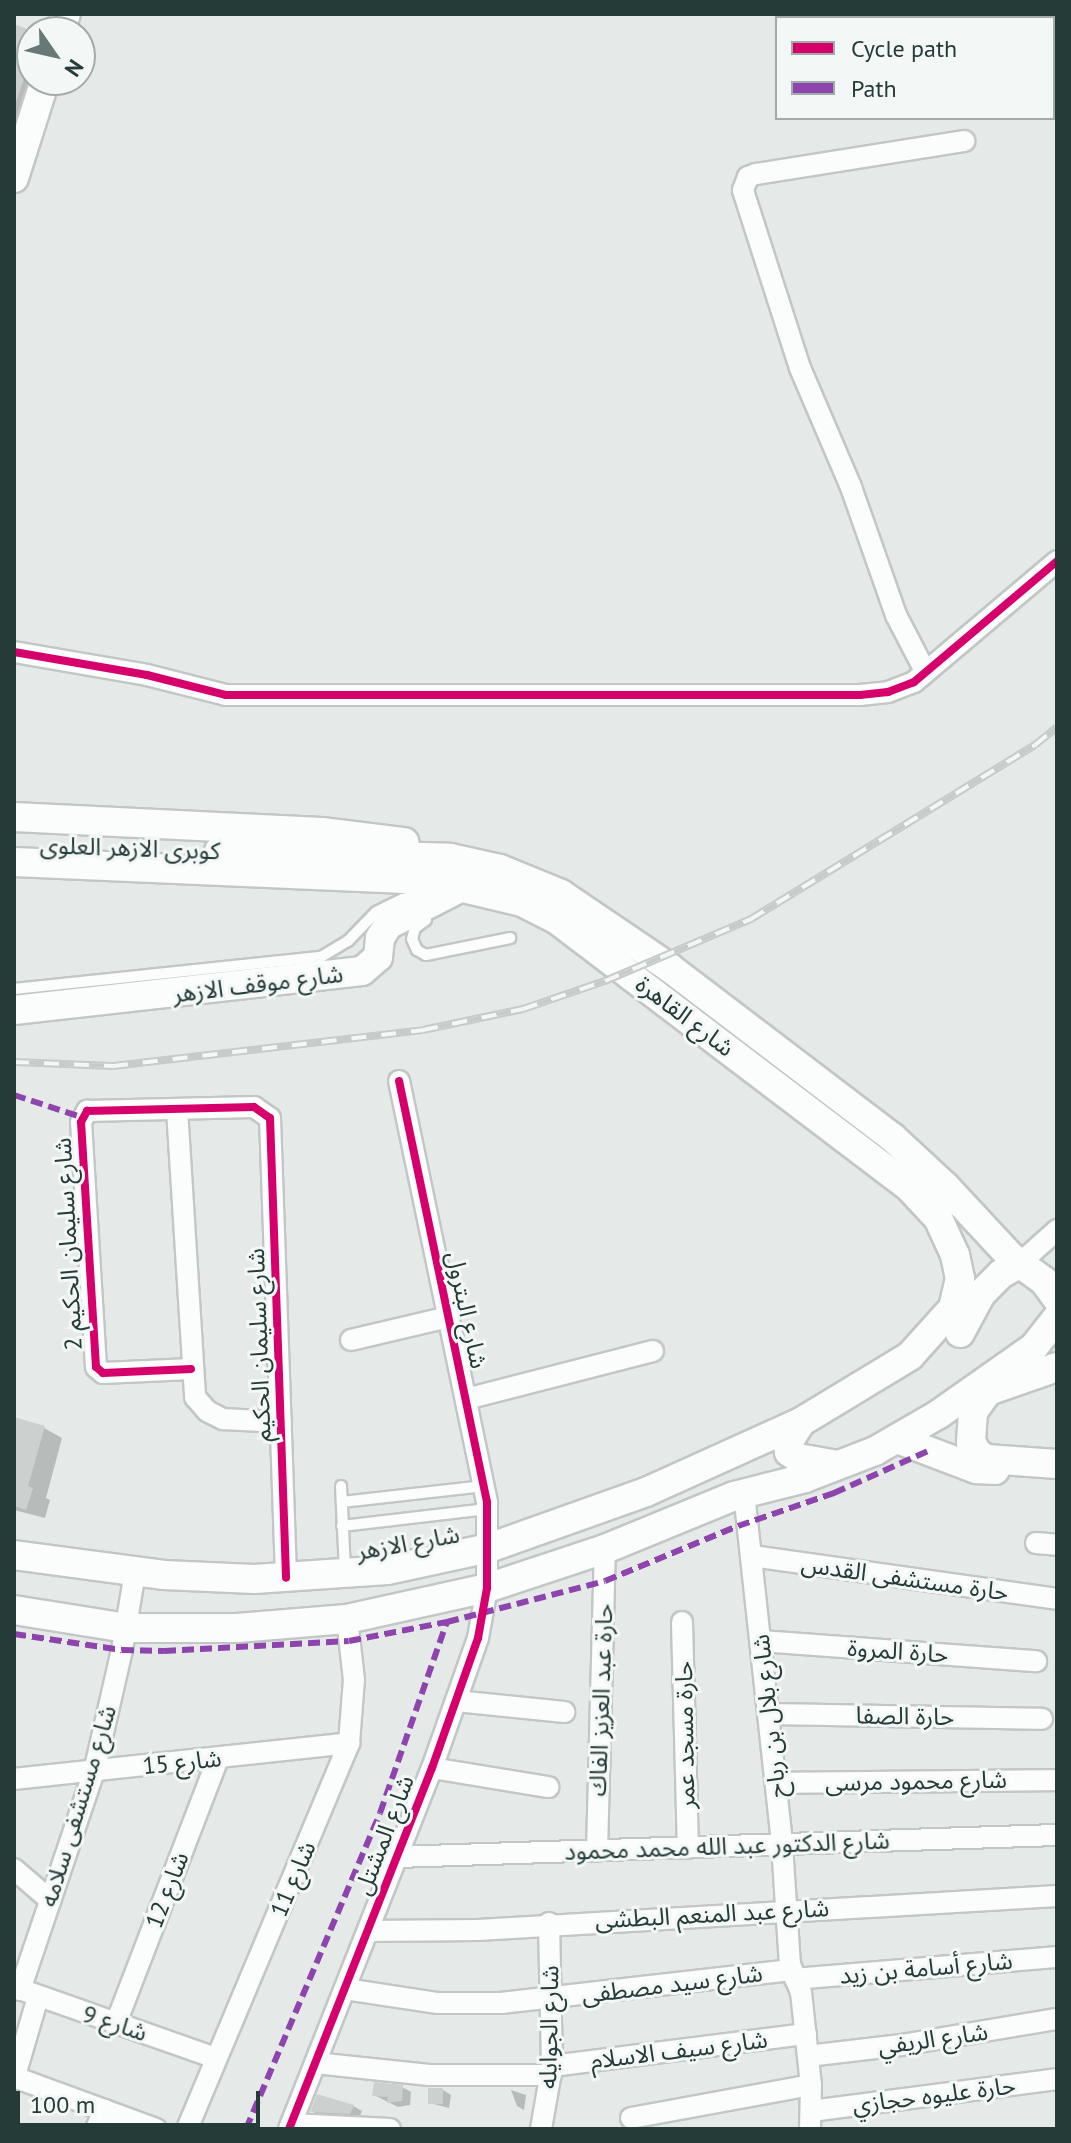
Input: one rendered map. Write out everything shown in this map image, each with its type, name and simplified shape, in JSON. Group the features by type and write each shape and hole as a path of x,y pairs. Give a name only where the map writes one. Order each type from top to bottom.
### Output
{"main road":[{"path":"14,178 40,96"},
{"name":"شارع القاهرة","path":"14,817 363,835 410,844 450,858 500,869 561,894 645,950 919,1161 1019,1264"},
{"name":"كوبرى الازهر العلوى","path":"14,843 242,862"},
{"name":"شارع القاهرة","path":"242,862 450,858"},
{"name":"كوبرى الازهر العلوى","path":"14,862 242,862"},
{"name":"شارع القاهرة","path":"242,862 464,886 522,902 556,919 881,1165 938,1218 955,1255 959,1294 944,1322 910,1356"},
{"name":"شارع موقف الازهر","path":"14,1010 213,978 362,971 378,957 380,938 388,925 464,886"},
{"path":"14,1610 126,1628 224,1629 347,1619 487,1588 605,1549 744,1493 842,1466 897,1439 939,1414 1034,1347 1056,1307 1019,1264 1001,1274 981,1294 961,1331 948,1344 930,1353 910,1356"},
{"name":"شارع الازهر","path":"14,1555 135,1572 214,1578 286,1578 400,1567 489,1548 594,1512 705,1466 801,1422 910,1356"},
{"path":"1057,1367 988,1391 973,1412 971,1442 978,1454 987,1459 1057,1464"},
{"path":"801,1422 788,1443 789,1452 798,1458 842,1466"},
{"path":"897,1439 976,1469 1057,1474"},
{"path":"705,1466 726,1473 743,1473 748,1480 744,1493"}],"street":[{"path":"925,671 891,603 851,487 800,368 743,190 748,177 756,174 964,141"},
{"path":"14,652 147,675 226,695 860,695 888,692 914,682 1057,561"},
{"name":"شارع البترول","path":"399,1081 484,1486 489,1548"},
{"name":"شارع سليمان الحكيم","path":"177,1109 254,1107 266,1113 272,1124 286,1578"},
{"path":"177,1109 195,1397 214,1416 232,1421 281,1422"},
{"name":"شارع سليمان الحكيم 2","path":"177,1109 87,1111 81,1117 97,1370 103,1373 191,1369"},
{"path":"1019,1264 1057,1230"},
{"path":"351,1340 448,1317"},
{"path":"466,1399 653,1351"},
{"name":"شارع بلال بن رباح","path":"744,1493 776,1783 793,1975 801,1992 806,2034 811,2085 810,2120"},
{"path":"1036,1543 1057,1545"},
{"name":"شارع المشتل","path":"290,2126 432,1768 478,1638 487,1588 489,1548"},
{"name":"حارة عبد العزيز الفاك","path":"597,1851 605,1549"},
{"name":"حارة مستشفى القدس","path":"752,1556 1057,1599"},
{"name":"شارع مستشفى سلامه","path":"14,2078 24,1991 50,1900 94,1772 126,1628 135,1572"},
{"name":"شارع 11","path":"187,2129 349,1743 354,1680 347,1619"},
{"name":"حارة مسجد عمر","path":"682,1622 688,1848"},
{"name":"حارة المروة","path":"761,1641 1036,1661"},
{"path":"456,1701 564,1712"},
{"name":"حارة الصفا","path":"768,1714 1042,1719"},
{"name":"شارع 15","path":"14,1779 349,1743"},
{"name":"شارع 12","path":"116,2023 218,1758"},
{"path":"432,1768 548,1787"},
{"name":"شارع محمود مرسى","path":"776,1783 1057,1780"},
{"name":"شارع الدكتور عبد الله محمد محمود","path":"397,1857 1057,1835"},
{"path":"14,1869 50,1900"},
{"name":"شارع عبد المنعم البطشى","path":"368,1931 478,1930 786,1909 1057,1896"},
{"name":"شارع الجوايله","path":"541,2129 552,2070 553,1998 549,1923"},
{"name":"شارع أسامة بن زيد","path":"793,1975 1057,1957"},
{"name":"شارع سيد مصطفى","path":"345,1989 438,2003 553,1998 793,1975"},
{"name":"شارع 9","path":"24,1991 216,2058"},
{"name":"شارع الريفي","path":"808,2056 901,2045 1057,2019"},
{"name":"شارع سيف الاسلام","path":"315,2063 429,2075 552,2070 806,2034"},
{"path":"14,2078 100,2120 156,2129"},
{"name":"حارة عليوه حجازي","path":"810,2120 1057,2079"},
{"path":"630,2118 811,2085"},
{"path":"290,2126 390,2129"}],"lane":[{"path":"464,886 415,928 412,939 417,950 431,955 510,938"},
{"path":"14,989 213,978"},
{"path":"341,1486 346,1574"},
{"path":"342,1502 484,1486"},
{"path":"342,1526 487,1509"}],"building":[{"path":"14,24 18,96 16,102"},
{"path":"14,1417 45,1426 28,1486 33,1488 26,1510 14,1506"},
{"path":"374,2082 403,2085 402,2101 387,2103 388,2097 372,2096"},
{"path":"428,2088 443,2088 443,2104 428,2104"},
{"path":"317,2094 354,2105 350,2114 310,2112"}],"railway":[{"path":"14,1062 113,1066 423,1030 523,1009 605,981 751,919 1035,745 1057,727"}],"marked path":[{"path":"14,1095 81,1117"},
{"path":"14,1634 122,1650 164,1651 349,1641 447,1622 605,1581 738,1526 834,1493 928,1451"},
{"path":"246,2129 380,1813 447,1622"}],"cycle path":[{"path":"14,652 147,675 226,695 860,695 888,692 914,682 1057,561"},
{"path":"289,2129 432,1768 478,1638 487,1588 487,1502 399,1081"},
{"path":"191,1369 103,1373 96,1367 81,1122 87,1111 254,1107 270,1118 286,1578"}]}
